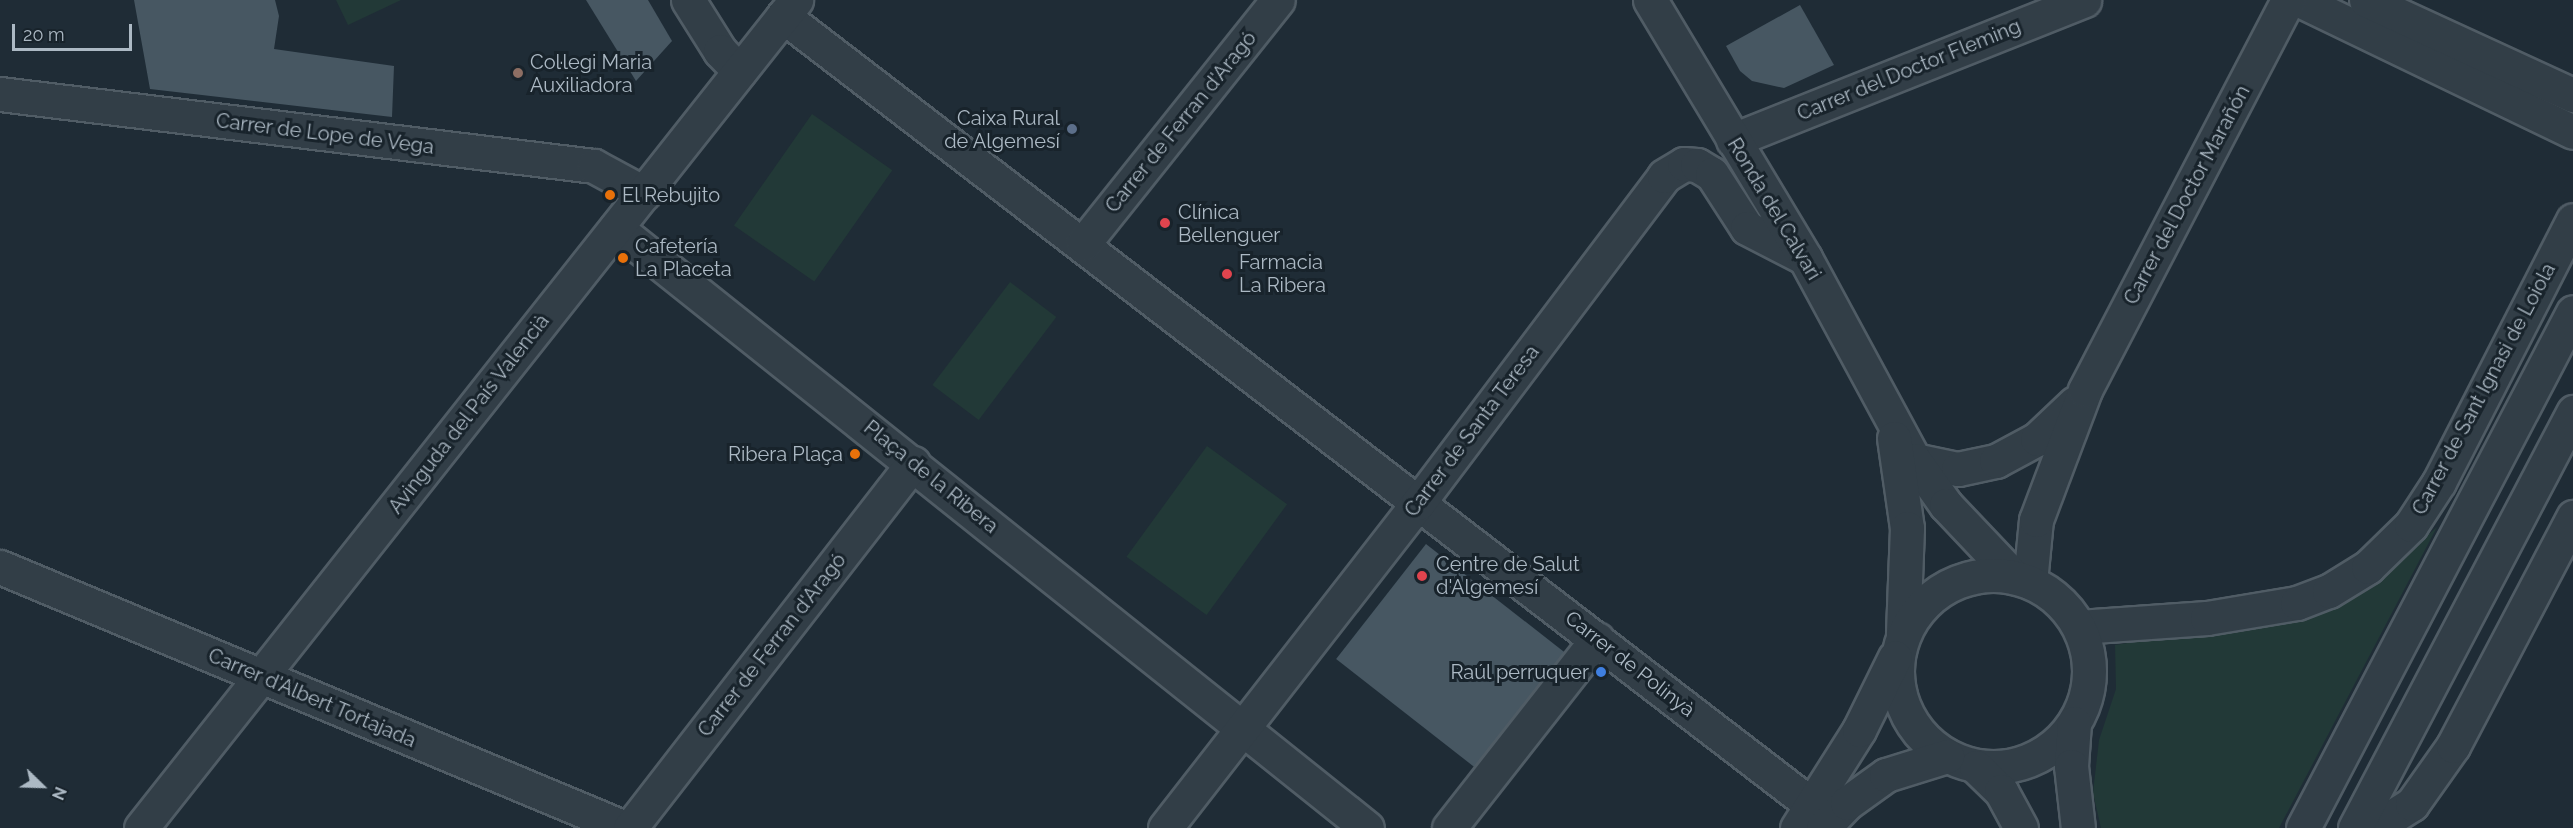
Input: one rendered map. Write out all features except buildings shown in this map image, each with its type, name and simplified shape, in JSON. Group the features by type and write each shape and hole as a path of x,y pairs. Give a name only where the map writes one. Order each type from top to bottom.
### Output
{"street":[{"path":"688,0 720,51 740,71"},
{"name":"Carrer de Ferran d'Aragó","path":"1083,244 1278,0"},
{"name":"Ronda del Calvari","path":"1650,0 1805,258 1890,421 1914,460 1946,505 2022,579"},
{"name":"Carrer del Doctor Fleming","path":"1733,140 2085,0"},
{"name":"Carrer del Doctor Marañón","path":"2022,579 2036,520 2085,390 2288,0"},
{"path":"2299,0 2573,132"},
{"path":"2366,0 2573,95"},
{"path":"790,8 1083,244 1418,502"},
{"name":"Avinguda del País Valencià","path":"141,828 790,8"},
{"name":"Carrer de Lope de Vega","path":"0,94 594,166 644,193"},
{"name":"Carrer de Santa Teresa","path":"1165,828 1245,728 1418,502 1664,176 1684,164 1697,165 1712,174 1747,228 1805,258"},
{"name":"Carrer de Sant Ignasi de Loiola","path":"2079,627 2207,618 2297,603 2329,591 2368,567 2411,525 2439,482 2573,220"},
{"name":"Plaça de la Ribera","path":"616,228 1245,728 1367,828"},
{"path":"2303,828 2573,312"},
{"name":"Carrer del Doctor Marañón","path":"1914,460 1959,469 1996,461 2037,439 2064,416 2085,390"},
{"path":"2355,828 2573,412"},
{"name":"Ronda del Calvari","path":"1890,421 1907,528 1900,643"},
{"name":"Carrer de Ferran d'Aragó","path":"630,828 913,463"},
{"name":"Carrer de Polinyà","path":"1418,502 1597,639 1811,821"},
{"path":"2374,828 2412,804 2453,746 2571,527"},
{"name":"Carrer d'Albert Tortajada","path":"0,567 625,828"},
{"path":"1994,575 2022,579 2053,596 2079,627 2085,643 2089,676 2087,692 2074,723 2060,740 2021,764 1961,761 1886,775 1847,803 1811,821 1859,730 1900,643 1921,607 1954,582 1994,575"},
{"path":"1449,828 1597,639"},
{"path":"1900,643 1898,691 1905,711 1922,737 1961,761 2001,791 2021,828"},
{"path":"2074,723 2071,766 2078,828"}],"green space":[{"path":"336,0 401,0 348,25"},
{"path":"812,114 892,170 814,282 734,225"},
{"path":"1010,282 1056,317 979,420 932,385"},
{"path":"1207,446 1287,504 1207,615 1126,557"},
{"path":"2437,527 2279,828 2101,828 2093,793 2099,740 2116,689 2115,645 2159,638 2372,583"}],"place":[{"name":"Col·legi Maria Auxiliadora","path":"518,73"},
{"name":"Caixa Rural de Algemesí","path":"1072,129"},
{"name":"El Rebujito","path":"610,195"},
{"name":"Clínica Bellenguer","path":"1165,223"},
{"name":"Cafetería La Placeta","path":"623,258"},
{"name":"Farmacia La Ribera","path":"1227,274"},
{"name":"Ribera Plaça","path":"855,454"},
{"name":"Centre de Salut d'Algemesí","path":"1422,576"},
{"name":"Raúl perruquer","path":"1601,672"}]}
